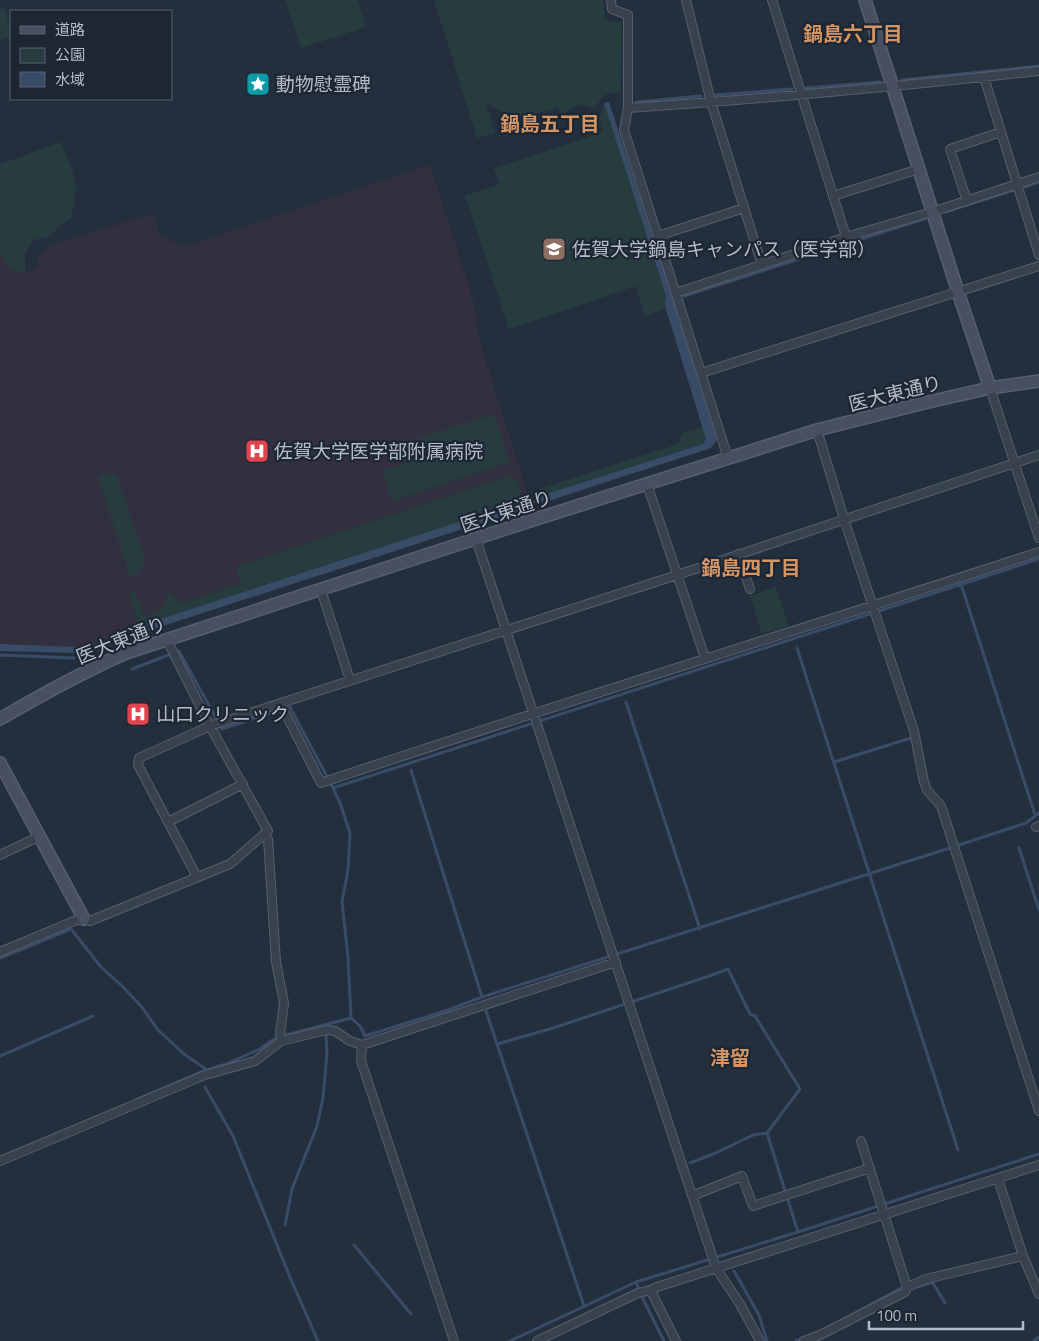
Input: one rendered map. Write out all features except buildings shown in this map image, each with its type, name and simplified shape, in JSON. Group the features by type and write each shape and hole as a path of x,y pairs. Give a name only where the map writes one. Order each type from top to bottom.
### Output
{"street":[{"path":"611,0 612,8 628,15 628,108 624,130 728,458"},
{"path":"686,0 711,102 762,265"},
{"path":"772,0 846,237"},
{"path":"865,0 1039,538"},
{"path":"628,108 893,87 1039,71"},
{"path":"984,77 1039,255"},
{"path":"967,200 950,149 1001,132"},
{"path":"833,196 919,169"},
{"path":"676,294 846,237 1039,178"},
{"path":"658,236 744,208"},
{"path":"701,373 1039,266"},
{"name":"医大東通り","path":"0,719 92,668 126,653 169,644 321,590 817,430 990,388 1039,381"},
{"path":"817,430 844,519 914,731 924,782 927,790 941,806 1039,1111"},
{"path":"197,877 138,765 139,758 212,725 282,707 350,680 677,575 1039,455"},
{"path":"647,484 705,658"},
{"path":"476,540 716,1268 740,1304 760,1341"},
{"path":"282,707 321,783 533,716 705,658 874,610 1039,552"},
{"path":"738,554 750,589"},
{"path":"321,590 350,680"},
{"path":"0,952 74,921 84,919 90,921 230,864 268,831 169,644"},
{"path":"0,763 84,919"},
{"path":"168,822 242,784"},
{"path":"264,834 268,839 276,962 284,1003 280,1038"},
{"path":"0,855 40,836"},
{"path":"0,1161 205,1076 255,1060 280,1038 327,1030 335,1031 350,1041 362,1045 614,958"},
{"path":"362,1045 361,1061 454,1341"},
{"path":"861,1141 906,1289"},
{"path":"537,1341 657,1287 884,1212 998,1179 1039,1165"},
{"path":"692,1196 742,1176 753,1206 870,1168"},
{"path":"998,1179 1023,1256 1039,1294"},
{"path":"804,1341 820,1335 926,1279 1023,1256"},
{"path":"644,1292 676,1341"}],"shaded area":[{"name":"佐賀大学医学部附属病院","path":"430,165 473,299 480,342 529,499 139,626 143,637 104,649 102,642 78,647 0,644 0,254 9,268 16,272 25,273 36,268 37,260 43,251 52,244 153,214 160,235 184,247"}],"green space":[{"path":"285,0 358,0 366,27 301,48"},
{"path":"434,0 603,0 605,20 622,22 620,93 607,94 595,109 581,104 561,115 558,107 539,113 513,115 495,109 486,103 495,133 477,138"},
{"path":"5,8 8,22 10,22 10,37 0,40 0,9"},
{"path":"604,103 666,296 666,309 645,316 636,286 509,329 465,196 500,184 494,168 603,132 599,118"},
{"path":"61,142 73,173 76,188 71,217 50,236 34,240 25,253 25,273 16,272 9,268 0,254 0,164"},
{"path":"494,414 509,462 392,501 383,471 416,460 413,440"},
{"path":"703,427 706,439 703,444 540,496 539,489 678,444 682,433"},
{"path":"110,473 117,477 145,560 139,573 130,577 98,477"},
{"path":"508,476 516,480 523,501 139,626 129,594 135,592 144,616 161,610 170,591 180,604 241,584 236,567"},
{"path":"776,587 789,626 762,634 750,596"}],"water":[{"path":"609,102 717,440 711,448 542,503 540,496 703,444 706,439 666,309 666,296 604,103"},
{"path":"523,501 525,509 141,633 139,626"},
{"path":"102,642 104,649 79,653 0,651 0,644 78,647"}],"waterway":[{"path":"902,80 1039,66"},
{"path":"805,88 880,82"},
{"path":"716,95 792,89"},
{"path":"636,102 701,96"},
{"path":"1025,187 1039,182"},
{"path":"945,212 1014,190"},
{"path":"684,296 924,219"},
{"path":"522,506 545,498"},
{"path":"333,788 1039,559"},
{"path":"961,584 1035,815"},
{"path":"100,646 143,630"},
{"path":"797,648 958,1150"},
{"path":"132,669 179,651 222,729 290,707 333,788 350,833 348,870 342,902 348,957 351,1018 360,1026 365,1036 1026,823 1039,813"},
{"path":"0,655 74,658"},
{"path":"626,702 700,929"},
{"path":"834,762 911,738"},
{"path":"411,770 482,997"},
{"path":"1019,848 1039,910"},
{"path":"0,958 71,929 101,967 141,1006 158,1030 184,1054 207,1070 260,1049 271,1041 286,1035 351,1018"},
{"path":"497,1044 550,1029 728,969 750,1014 755,1016 800,1089 767,1133 798,1232"},
{"path":"486,1011 584,1306"},
{"path":"0,1056 93,1016"},
{"path":"285,1225 292,1189 317,1126 323,1098 327,1054 326,1035"},
{"path":"136,1100 206,1070"},
{"path":"205,1087 233,1136 318,1341"},
{"path":"690,1163 753,1135 767,1133"},
{"path":"636,1282 1039,1154"},
{"path":"354,1245 411,1314"},
{"path":"734,1271 759,1315 767,1341"},
{"path":"510,1341 636,1282 664,1341"},
{"path":"913,1288 933,1283 945,1303"},
{"path":"846,1318 901,1288 905,1288"},
{"path":"1034,1341 1039,1337"},
{"path":"796,1341 804,1338"}],"place":[{"name":"動物慰霊碑","path":"258,84"},
{"name":"佐賀大学鍋島キャンパス（医学部）","path":"554,249"},
{"name":"佐賀大学医学部附属病院","path":"257,451"},
{"name":"山口クリニック","path":"138,714"}],"district":[{"name":"鍋島六丁目","path":"853,34"},
{"name":"鍋島五丁目","path":"550,124"},
{"name":"鍋島四丁目","path":"751,568"},
{"name":"津留","path":"730,1058"}]}
